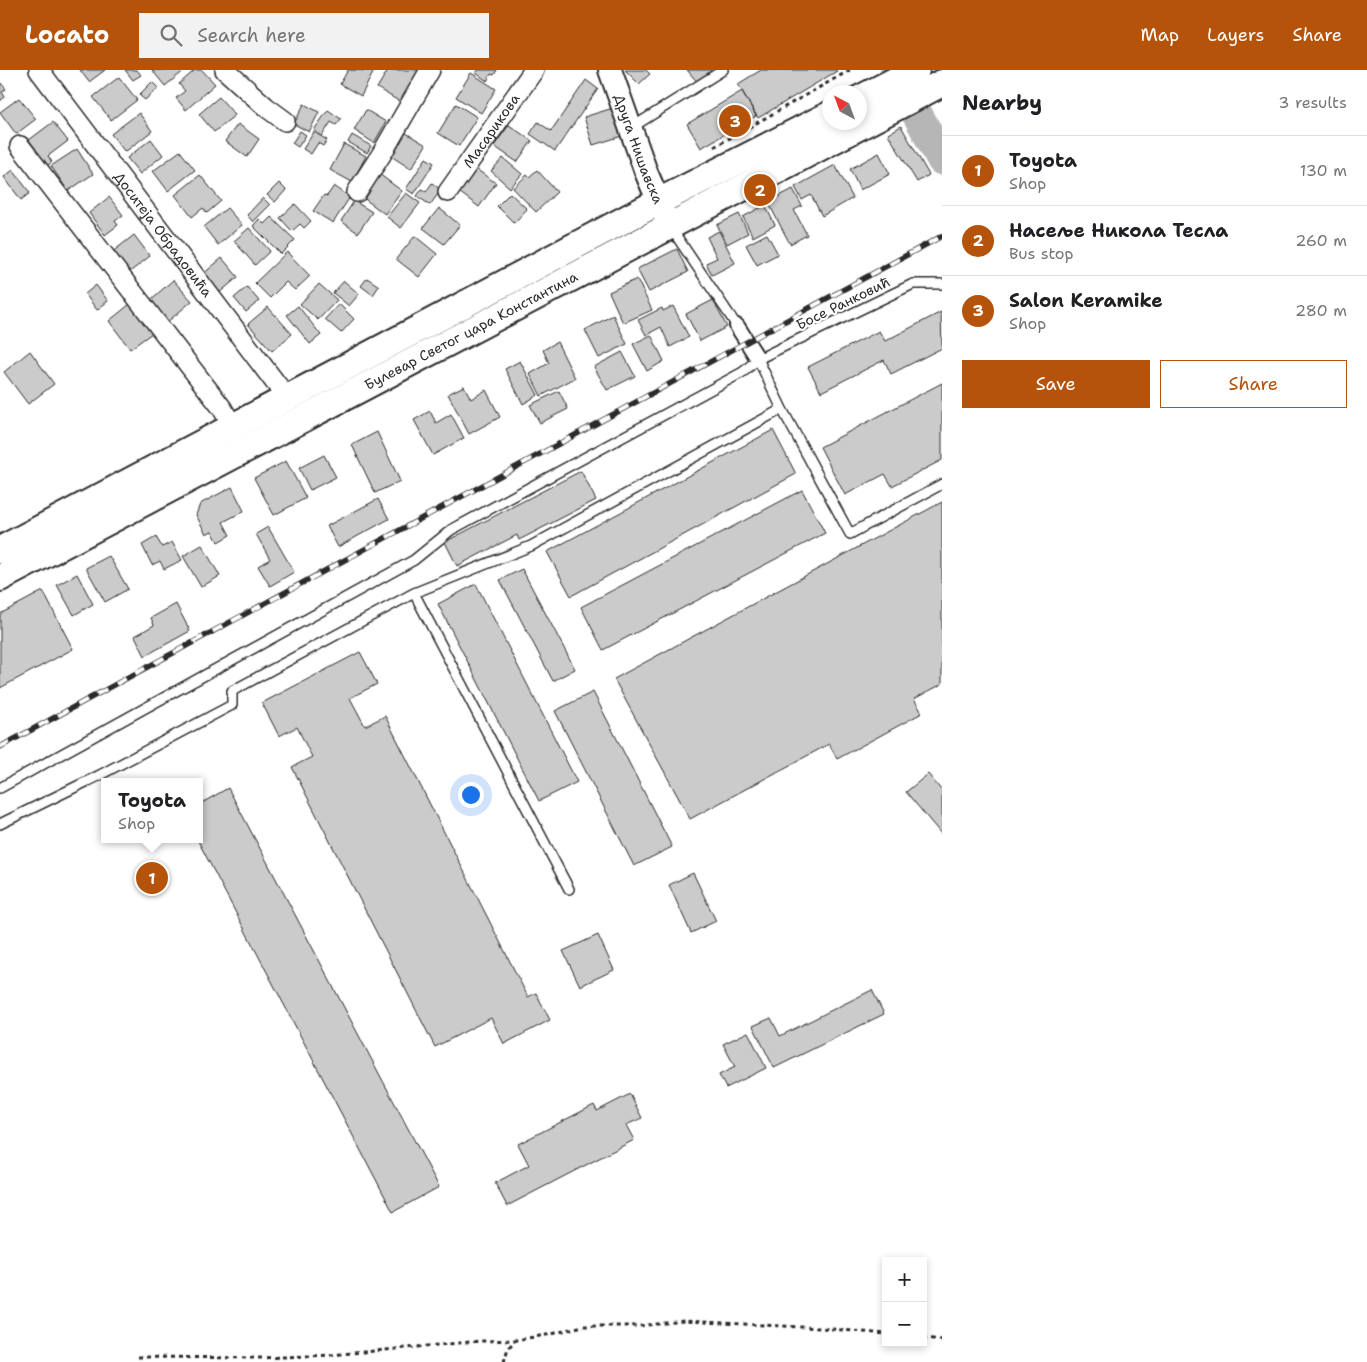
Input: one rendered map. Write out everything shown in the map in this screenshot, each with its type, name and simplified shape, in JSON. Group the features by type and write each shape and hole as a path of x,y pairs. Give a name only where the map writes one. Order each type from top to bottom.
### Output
{"main road":[{"name":"Булевар Светог цара Константина","path":"0,578 670,226 869,103 916,70"},
{"name":"Булевар Светог цара Константина","path":"869,103 942,83"},
{"name":"Булевар Светог цара Константина","path":"0,550 658,202 822,118"}],"street":[{"name":"Доситеја Обрадовића","path":"39,70 288,398"},
{"path":"225,70 266,108 285,121"},
{"path":"357,192 381,155 430,70"},
{"name":"Масарикова","path":"448,192 534,70"},
{"name":"Друга Нишавска","path":"610,70 658,202 670,226"},
{"path":"20,146 222,408 233,427"},
{"path":"737,326 758,359"}],"lane":[{"path":"631,128 723,70"},
{"path":"670,226 737,326"},
{"name":"Босе Ранковић","path":"0,788 414,560 451,530 743,372 758,359 913,284 942,284"},
{"path":"758,359 782,409 850,534 942,484"},
{"path":"0,824 98,776 232,705 232,691 414,593 531,546 782,409"},
{"path":"414,593 570,889"}],"path":[{"path":"138,1357 261,1358 331,1356 481,1341 516,1340 583,1326 639,1326 684,1321 821,1328 882,1334"},
{"path":"927,1338 942,1340"},
{"path":"504,1362 508,1348 516,1340"}],"building":[{"path":"80,70 105,70 89,82"},
{"path":"125,70 137,70 141,75 133,80"},
{"path":"152,70 185,70 165,86"},
{"path":"195,70 202,70 215,84 186,110 176,98 185,91 179,84"},
{"path":"348,70 374,71 361,96 340,84"},
{"path":"388,70 420,70 402,103 377,88"},
{"path":"478,70 497,70 494,75 491,74 487,81 476,73"},
{"path":"625,70 646,70 650,74 639,84"},
{"path":"687,70 710,70 712,72 699,84"},
{"path":"761,70 837,71 758,118 738,84"},
{"path":"471,73 496,89 481,113 456,97"},
{"path":"119,77 137,100 111,120 93,97"},
{"path":"586,80 598,89 555,151 530,134 538,122 551,131"},
{"path":"0,82 6,89 2,92 5,97 0,101"},
{"path":"152,82 158,88 145,100 139,95"},
{"path":"742,91 756,116 701,148 687,124"},
{"path":"219,97 235,115 214,132 199,114"},
{"path":"19,98 36,119 16,134 0,112"},
{"path":"304,104 319,112 309,132 294,124"},
{"path":"456,104 477,117 459,146 438,133"},
{"path":"613,108 622,136 593,145 584,117"},
{"path":"328,110 341,119 336,125 331,122 322,136 314,130"},
{"path":"366,110 386,122 374,143 354,130"},
{"path":"139,113 152,131 125,152 111,134"},
{"path":"53,122 68,141 48,156 52,162 43,169 31,152 36,149 29,140"},
{"path":"238,124 259,139 247,157 225,141"},
{"path":"509,125 532,141 517,162 494,146"},
{"path":"901,126 929,175 917,182 888,134"},
{"path":"300,131 306,135 298,147 292,143"},
{"path":"314,132 327,140 323,146 318,143 311,154 303,149"},
{"path":"406,133 426,145 411,169 391,156"},
{"path":"352,135 371,146 367,153 348,142"},
{"path":"151,139 163,155 140,174 127,158"},
{"path":"344,144 366,156 352,182 330,170"},
{"path":"77,149 93,174 68,191 51,166"},
{"path":"180,151 195,170 168,191 153,171"},
{"path":"879,153 890,174 860,190 850,169"},
{"path":"426,158 434,163 414,194 406,189"},
{"path":"503,158 522,174 510,188 491,171"},
{"path":"835,165 853,198 822,216 811,195 802,200 795,187"},
{"path":"476,169 496,183 479,207 459,192"},
{"path":"13,170 30,193 21,200 4,177"},
{"path":"537,170 557,192 536,212 513,188 527,175 529,177"},
{"path":"379,174 402,191 385,214 362,197"},
{"path":"200,175 221,201 207,213 203,208 192,217 175,195"},
{"path":"279,183 286,190 275,202 267,195"},
{"path":"432,183 441,190 430,205 417,196 422,189 426,192"},
{"path":"334,186 350,197 333,223 313,211 324,195 327,196"},
{"path":"793,189 802,206 794,210 807,235 790,244 768,202"},
{"path":"406,193 420,203 401,228 387,217"},
{"path":"510,193 527,209 514,223 497,206"},
{"path":"109,197 123,215 115,221 118,225 105,235 89,213"},
{"path":"263,198 270,205 253,222 247,215"},
{"path":"354,201 372,212 358,233 341,221"},
{"path":"295,204 311,221 304,228 300,224 292,231 280,218"},
{"path":"765,205 775,225 753,237 743,217"},
{"path":"227,208 242,225 218,245 204,227"},
{"path":"439,208 460,225 444,244 423,228"},
{"path":"739,214 748,233 727,244 717,225"},
{"path":"271,217 295,240 281,254 253,226 259,219 264,224"},
{"path":"249,228 270,251 255,265 234,241"},
{"path":"719,231 735,263 712,275 706,263 717,258 707,237"},
{"path":"767,234 778,254 757,265 746,245"},
{"path":"134,235 150,256 126,275 110,254"},
{"path":"415,236 437,254 419,277 396,259"},
{"path":"677,249 688,272 649,292 637,269"},
{"path":"287,252 310,276 295,290 286,282 270,298 255,283"},
{"path":"222,258 238,277 218,294 202,275"},
{"path":"367,278 379,286 373,295 361,286"},
{"path":"637,279 652,310 623,323 609,292"},
{"path":"173,280 192,301 165,324 147,303"},
{"path":"344,281 359,294 349,306 333,293"},
{"path":"319,284 337,300 318,320 300,304"},
{"path":"96,285 108,301 97,310 85,294"},
{"path":"247,287 259,301 246,312 234,298"},
{"path":"713,300 727,327 700,341 686,314"},
{"path":"130,304 152,333 130,349 109,321"},
{"path":"339,304 354,319 341,333 325,319"},
{"path":"298,306 321,335 310,344 287,315"},
{"path":"673,306 689,337 670,347 661,327 646,335 638,320 662,308 663,311"},
{"path":"268,307 292,334 272,351 248,324"},
{"path":"941,312 942,348 891,374 884,360 821,392 808,367 879,331 885,341"},
{"path":"613,315 627,344 599,358 585,330"},
{"path":"651,335 664,361 647,371 633,344"},
{"path":"557,342 575,378 541,396 530,374 549,363 543,350"},
{"path":"30,351 54,384 28,404 4,372"},
{"path":"622,352 635,376 607,390 594,367"},
{"path":"520,361 538,395 523,404 505,369"},
{"path":"942,383 942,460 892,486 885,474 845,495 820,447"},
{"path":"464,386 471,399 486,390 500,417 469,434 448,394"},
{"path":"559,391 568,409 540,423 530,405"},
{"path":"430,411 436,423 451,414 464,438 433,455 414,420"},
{"path":"773,430 796,474 571,596 547,552"},
{"path":"377,432 400,481 375,493 352,445"},
{"path":"324,455 336,477 310,490 299,468"},
{"path":"286,461 306,498 274,515 254,478"},
{"path":"581,471 596,500 519,540 517,535 457,566 445,542"},
{"path":"232,487 244,511 223,522 230,535 218,542 212,531 206,534 196,515 200,504"},
{"path":"802,490 825,533 603,650 581,607"},
{"path":"378,499 389,519 338,547 327,526"},
{"path":"942,502 942,684 914,699 922,713 837,759 829,744 690,819 614,679"},
{"path":"268,527 294,572 270,586 258,566 270,559 256,534"},
{"path":"156,537 162,547 172,542 182,560 164,569 160,561 152,565 142,545"},
{"path":"202,545 220,576 201,587 183,556"},
{"path":"109,556 128,589 105,602 86,568"},
{"path":"522,569 575,669 553,681 500,580"},
{"path":"77,574 93,604 74,615 57,585"},
{"path":"476,584 577,782 539,801 438,604"},
{"path":"43,591 73,649 0,688 0,614"},
{"path":"176,604 190,631 145,656 135,636 154,625 151,618"},
{"path":"360,652 377,684 350,698 365,726 385,716 528,997 536,993 550,1020 504,1044 491,1018 435,1047 292,767 312,757 297,727 279,736 262,703"},
{"path":"593,692 672,847 634,866 555,711"},
{"path":"928,774 942,791 942,835 906,792"},
{"path":"228,788 439,1187 393,1212 199,843 203,843 203,802"},
{"path":"693,873 716,921 691,933 669,885"},
{"path":"598,935 614,970 580,986 563,951"},
{"path":"872,990 884,1014 774,1068 753,1026 771,1018 780,1036"},
{"path":"748,1032 766,1068 726,1088 719,1075 735,1067 723,1044"},
{"path":"630,1094 642,1118 626,1125 634,1140 507,1206 495,1183 529,1165 518,1144 594,1105 597,1111"}],"waterway":[{"path":"895,73 942,160"}],"railway":[{"path":"0,747 942,236"}],"place":[{"name":"Salon Keramike","path":"735,121"},
{"name":"Насеље Никола Тесла","path":"760,190"},
{"name":"Toyota","path":"152,878"}]}
